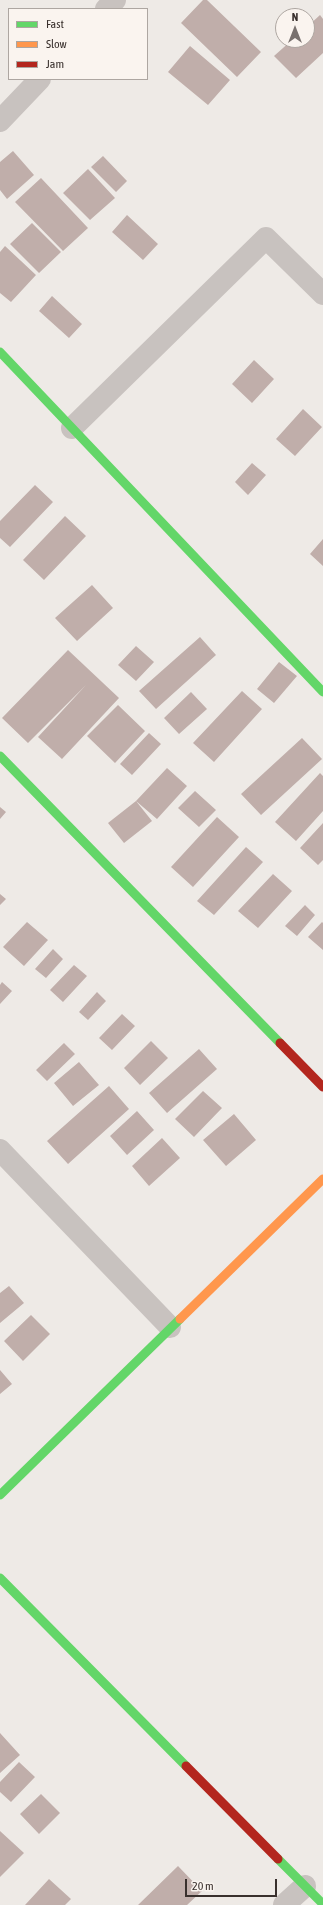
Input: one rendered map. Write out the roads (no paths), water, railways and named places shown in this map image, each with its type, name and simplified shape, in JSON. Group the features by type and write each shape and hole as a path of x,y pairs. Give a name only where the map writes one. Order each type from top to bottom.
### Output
{"street":[{"path":"107,8 114,0"},
{"path":"0,121 39,80"},
{"path":"72,428 266,238 323,294"},
{"path":"0,352 323,692"},
{"path":"0,756 323,1086"},
{"path":"0,1150 170,1328"},
{"path":"0,1495 323,1179"},
{"path":"0,1578 323,1904"},
{"path":"284,1905 305,1886"}]}
